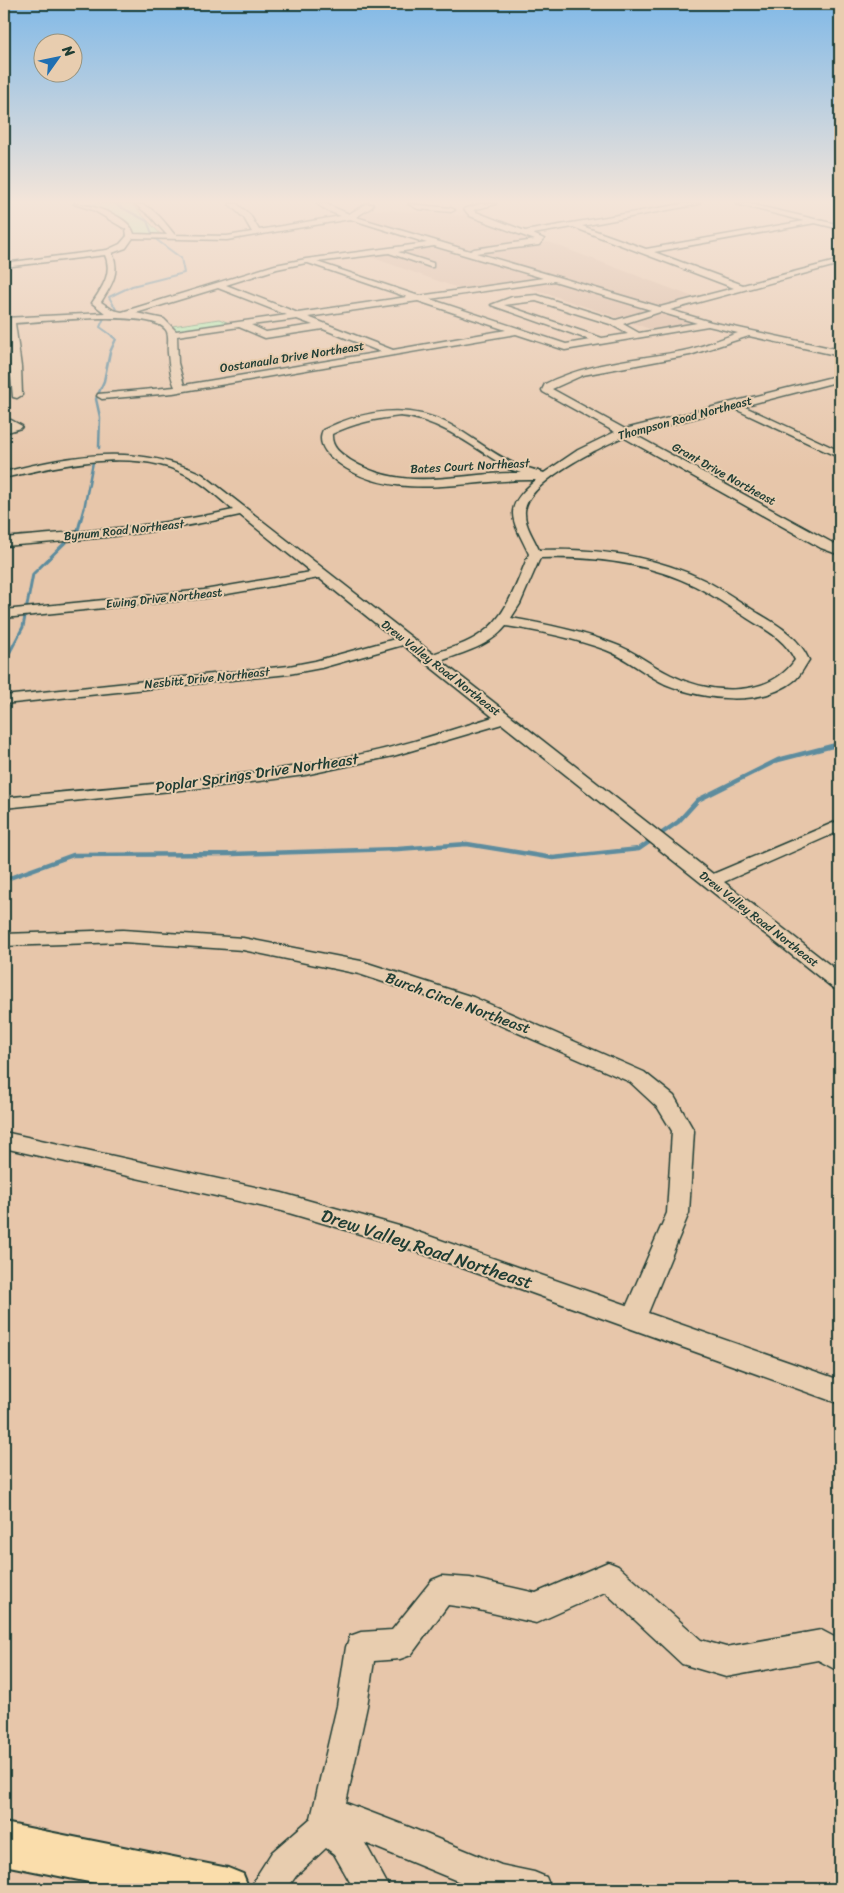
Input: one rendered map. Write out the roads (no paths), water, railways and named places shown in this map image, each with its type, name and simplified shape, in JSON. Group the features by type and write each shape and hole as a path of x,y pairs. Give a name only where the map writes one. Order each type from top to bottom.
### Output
{"main road":[{"path":"4,1844 228,1889"}],"street":[{"path":"103,292 96,303 106,311 156,319 167,323 174,334 173,362 175,377 180,388"},
{"path":"17,394 16,367 7,321 122,315 192,292"},
{"path":"239,292 393,353"},
{"path":"401,292 545,342 565,347 709,324"},
{"path":"174,334 466,292"},
{"path":"600,292 709,324 840,353"},
{"path":"616,323 726,292"},
{"path":"603,342 495,305 497,303 537,298 616,323 638,336"},
{"path":"242,325 266,335 324,326"},
{"name":"Oostanaula Drive Northeast","path":"102,396 180,388 516,331"},
{"name":"Grant Drive Northeast","path":"748,333 683,354 582,372 548,386 547,390 840,551"},
{"name":"Thompson Road Northeast","path":"535,554 519,520 519,509 524,496 546,477 582,452 623,433 840,378"},
{"path":"734,405 840,454"},
{"name":"Bates Court Northeast","path":"414,414 444,425 513,467 546,477 507,476 430,483 400,482 376,477 347,464 331,452 325,439 327,432 349,422 382,415 414,414"},
{"path":"4,424 11,423 17,426 4,430"},
{"name":"Drew Valley Road Northeast","path":"4,476 69,461 97,458 145,460 188,470 432,659 840,984"},
{"name":"Bynum Road Northeast","path":"4,542 145,529 190,523 243,511"},
{"path":"432,659 476,643 503,621 521,587 535,554 595,554 656,567 706,587 788,639 799,652 802,660 798,668 785,680 769,689 722,694 690,689 619,650 585,637 560,630 503,621"},
{"name":"Ewing Drive Northeast","path":"4,614 276,584 322,573"},
{"name":"Nesbitt Drive Northeast","path":"4,700 289,670 316,665 407,640"},
{"name":"Poplar Springs Drive Northeast","path":"4,804 232,779 347,762 398,750 505,718"},
{"path":"711,881 840,825"},
{"name":"Burch Circle Northeast","path":"4,940 123,936 243,944 361,968 466,1002 637,1077 666,1102 683,1131 678,1213 633,1319"},
{"name":"Drew Valley Road Northeast","path":"4,1140 282,1202 406,1238 840,1392"},
{"path":"268,1889 284,1864 327,1820 352,1706 362,1647 400,1644 442,1590 470,1593 536,1608 608,1576 693,1653 726,1662 822,1645 840,1657"},
{"path":"327,1820 346,1842 373,1889"},
{"path":"327,1820 409,1843 500,1882 534,1889"}],"waterway":[{"path":"117,311 109,297 119,292"},
{"path":"104,318 100,327 114,337"},
{"path":"99,448 100,417 96,399 104,381 110,352 116,339 112,336"},
{"path":"84,509 93,462"},
{"path":"4,663 23,627 33,574 78,530 84,508"},
{"path":"4,880 73,855 233,854 398,849 467,844 553,858 639,849 678,822 698,800 778,760 840,744"}]}
